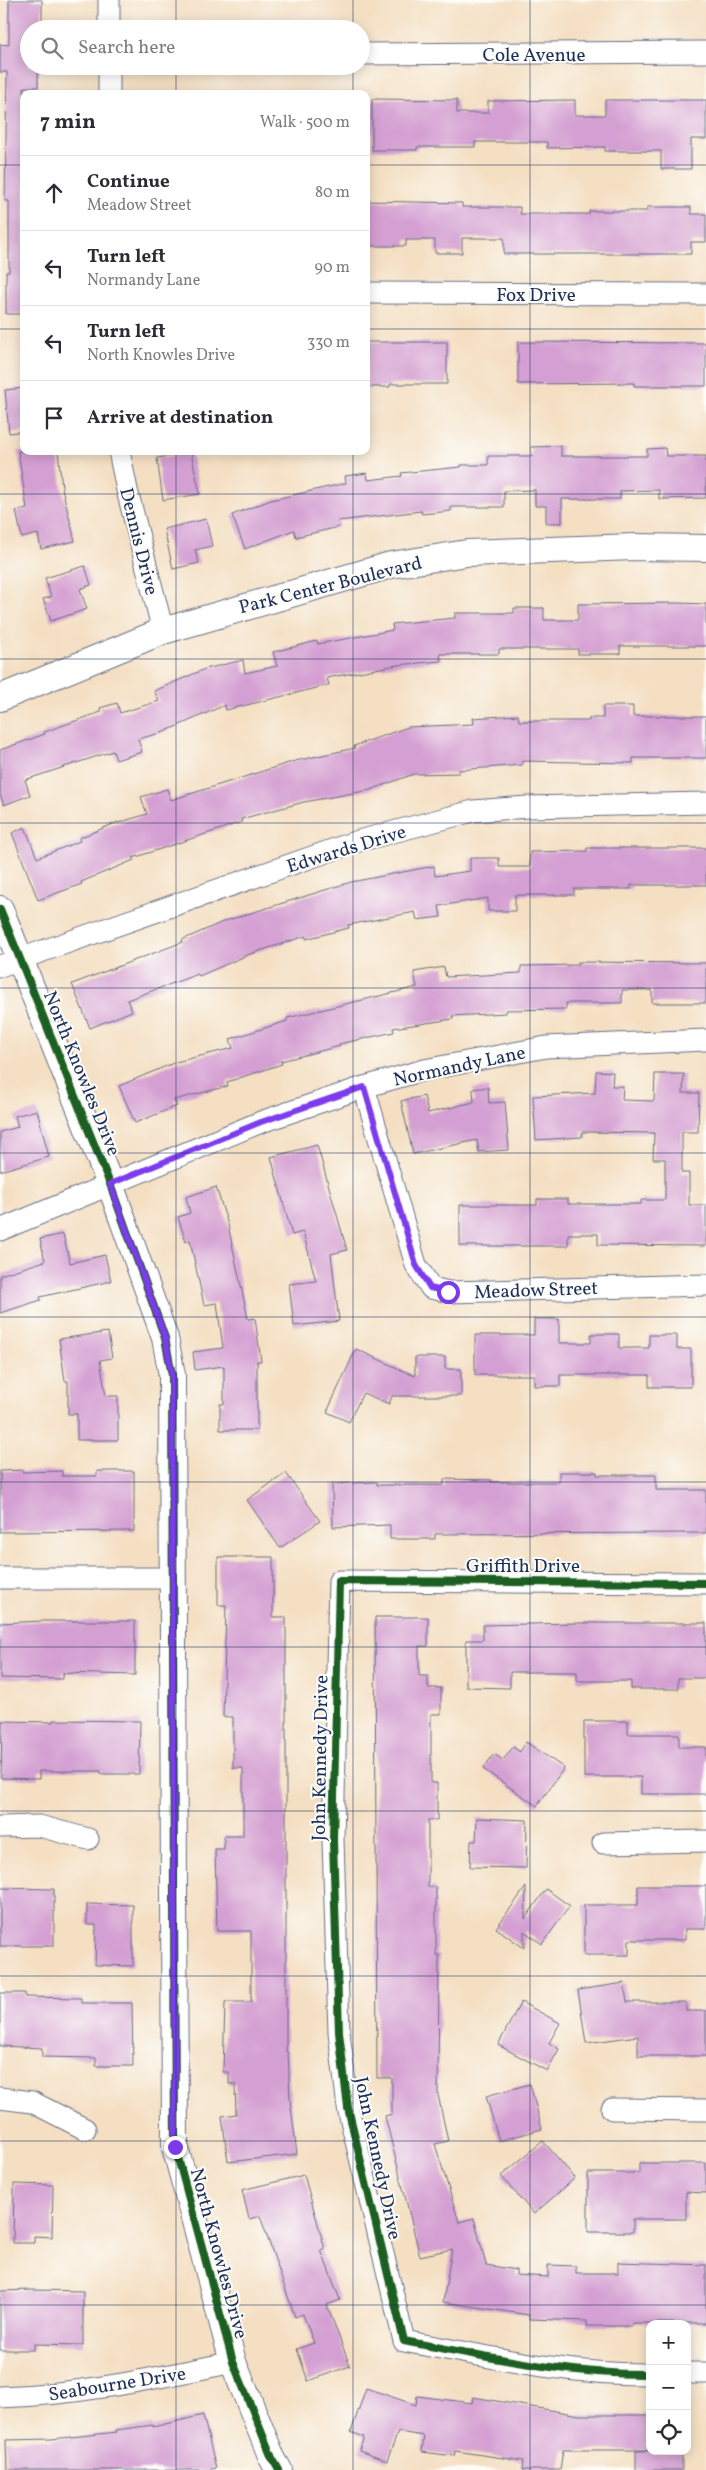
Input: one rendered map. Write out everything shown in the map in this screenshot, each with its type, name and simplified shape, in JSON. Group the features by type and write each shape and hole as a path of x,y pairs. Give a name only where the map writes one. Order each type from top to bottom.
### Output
{"street":[{"path":"109,0 109,20"},
{"name":"Cole Avenue","path":"370,54 706,52"},
{"path":"109,75 109,90"},
{"name":"Fox Drive","path":"370,293 706,294"},
{"name":"Dennis Drive","path":"120,455 163,631"},
{"name":"Park Center Boulevard","path":"0,698 163,631 391,565 457,555 626,547 706,548"},
{"name":"Edwards Drive","path":"10,963 355,842 473,811 528,807 706,804"},
{"name":"North Knowles Drive","path":"0,909 10,963 110,1184 165,1338 172,1375 175,2147 233,2362 273,2466"},
{"name":"Normandy Lane","path":"0,1230 261,1122 364,1087 424,1070 546,1047 706,1040"},
{"name":"Meadow Street","path":"364,1087 416,1265 430,1288 448,1292 706,1285"},
{"path":"0,1578 174,1578"},
{"name":"Griffith Drive","path":"339,1581 706,1583"},
{"name":"John Kennedy Drive","path":"339,1581 333,1840 339,2032 348,2108 404,2341 500,2358 614,2374 646,2374"},
{"path":"0,1827 38,1826 88,1839"},
{"path":"603,1843 706,1841"},
{"path":"0,2098 32,2102 85,2129"},
{"path":"612,2109 706,2110"},
{"name":"Seabourne Drive","path":"0,2397 69,2393 96,2389 233,2362"},
{"path":"691,2373 706,2373"}],"building":[{"path":"9,0 42,0 42,20 20,20 20,75 38,75 38,87 24,87 24,90 20,90 20,314 6,314 6,272 9,272 9,201 5,201 7,72 0,72 0,44 9,45"},
{"path":"372,99 457,100 457,113 488,113 488,101 575,100 575,115 605,115 605,100 706,100 706,139 691,139 691,169 661,169 661,151 605,151 605,147 547,148 547,142 475,142 475,147 417,147 417,150 372,150"},
{"path":"370,201 462,203 462,207 520,207 520,214 589,214 589,211 647,211 647,207 691,207 691,214 706,214 706,242 691,242 691,254 504,254 504,238 462,238 462,253 435,253 435,240 406,240 406,246 370,246"},
{"path":"370,342 447,342 447,384 390,384 390,387 370,387"},
{"path":"518,342 706,343 706,386 634,386 634,383 518,384"},
{"path":"20,388 20,432 9,433 5,390"},
{"path":"561,446 561,456 647,456 647,449 665,448 666,456 706,456 706,498 659,499 659,490 620,491 620,499 562,499 562,523 546,523 546,506 535,506 535,490 504,491 504,507 451,507 451,511 422,514 421,511 338,521 339,527 296,537 294,530 245,549 232,515 271,500 346,483 345,476 367,473 368,480 402,476 401,473 461,467 461,465 488,465 488,456 532,456 531,447"},
{"path":"18,451 20,451 20,455 58,455 62,488 75,541 41,549 38,534 22,538 16,511 27,509"},
{"path":"191,455 200,494 163,500 157,458"},
{"path":"206,519 212,546 195,550 199,563 173,569 164,529"},
{"path":"85,566 91,585 80,589 87,609 51,621 43,599 51,597 45,578"},
{"path":"578,604 706,604 706,646 620,646 620,654 578,654 578,649 499,649 499,654 440,654 441,661 397,665 327,678 329,685 226,710 225,705 164,732 138,739 142,752 116,760 113,751 25,780 30,795 4,805 0,795 0,750 101,712 100,708 117,703 120,713 159,701 154,691 205,669 243,660 245,673 277,666 273,652 317,641 318,644 393,630 392,624 455,618 455,613 514,613 514,608 544,608 544,620 578,620"},
{"path":"603,706 633,706 633,716 706,716 706,758 633,758 633,763 522,761 522,765 459,770 459,773 414,774 370,790 304,802 241,819 242,822 133,858 134,860 81,882 82,884 38,900 12,833 25,827 37,858 80,841 79,838 118,822 147,814 141,797 167,789 171,800 295,761 355,748 354,746 408,727 474,724 473,718 518,715 519,721 589,721 589,718 603,718"},
{"path":"587,848 706,848 706,885 631,885 631,889 574,889 574,895 515,895 515,911 488,911 488,898 439,906 441,917 417,920 415,912 348,925 349,928 306,939 306,936 250,954 199,976 198,974 127,1000 132,1011 90,1028 72,984 183,942 182,940 225,921 351,882 434,866 435,876 470,871 470,858 499,858 499,867 530,867 530,852 587,851"},
{"path":"578,962 706,963 706,1003 652,1003 652,990 622,990 622,1003 566,1003 566,1009 506,1010 506,1013 452,1016 453,1019 393,1028 394,1032 339,1044 340,1046 281,1061 282,1064 227,1082 228,1086 174,1100 177,1106 135,1123 119,1086 176,1062 233,1048 230,1039 287,1021 287,1018 417,987 414,972 444,967 446,977 521,973 521,966 578,965"},
{"path":"596,1071 613,1072 612,1086 623,1086 622,1100 654,1101 655,1074 684,1074 683,1093 699,1093 698,1132 682,1132 682,1173 689,1173 689,1205 706,1205 706,1246 598,1245 598,1234 568,1234 568,1246 460,1246 460,1205 537,1205 537,1199 568,1199 568,1204 641,1204 641,1200 665,1200 665,1159 653,1159 654,1133 582,1132 582,1137 536,1140 533,1096 595,1093"},
{"path":"488,1087 489,1103 505,1102 509,1150 479,1152 477,1140 413,1154 401,1101 424,1096 428,1113 474,1102 473,1089"},
{"path":"37,1110 49,1157 0,1171 0,1132 18,1127 15,1116"},
{"path":"317,1145 347,1250 331,1254 339,1321 294,1326 289,1284 316,1281 303,1232 292,1235 271,1157"},
{"path":"216,1187 228,1225 248,1319 255,1318 261,1361 257,1361 257,1430 220,1430 220,1404 224,1404 224,1366 195,1370 193,1352 223,1348 217,1303 204,1305 190,1240 186,1242 178,1217 190,1213 186,1197"},
{"path":"63,1234 70,1263 105,1255 111,1281 40,1297 41,1300 0,1313 0,1275 45,1261 40,1239"},
{"path":"534,1319 559,1319 559,1343 591,1343 591,1334 619,1334 619,1348 649,1348 649,1335 677,1335 677,1349 691,1349 691,1387 649,1387 649,1375 560,1375 560,1386 534,1386 534,1375 475,1375 475,1335 534,1335"},
{"path":"108,1332 112,1358 100,1360 106,1396 118,1396 118,1440 77,1440 77,1414 68,1414 68,1381 65,1381 59,1339"},
{"path":"356,1349 415,1376 415,1357 445,1357 445,1369 461,1369 461,1396 392,1396 389,1404 363,1393 349,1422 327,1412"},
{"path":"22,1470 22,1472 62,1471 62,1476 97,1476 97,1471 134,1471 134,1531 0,1532 0,1471"},
{"path":"559,1472 597,1472 597,1475 656,1475 656,1490 706,1490 706,1533 435,1534 435,1539 390,1539 390,1525 333,1527 332,1484 377,1482 377,1485 444,1485 444,1479 491,1480 491,1482 559,1482"},
{"path":"286,1473 320,1521 280,1548 247,1500"},
{"path":"218,1557 273,1557 273,1617 286,1617 286,2052 288,2052 290,2099 297,2154 228,2162 222,2116 236,2114 235,2084 229,2084 229,2072 223,2072 225,2002 251,2002 251,1931 217,1931 215,1849 224,1849 224,1836 243,1836 243,1768 233,1768 233,1717 223,1717 226,1605 218,1605"},
{"path":"375,1617 428,1617 428,1646 419,1646 419,1676 428,1676 428,1688 441,1688 441,1714 431,1714 431,1783 437,1783 437,1820 428,1820 428,1887 436,1887 436,1955 439,1955 438,2095 448,2141 435,2144 459,2222 474,2218 486,2265 516,2270 516,2275 548,2277 548,2265 576,2266 576,2273 618,2273 618,2262 706,2265 706,2323 691,2323 691,2320 646,2320 646,2323 632,2323 632,2326 587,2326 587,2321 529,2319 529,2315 443,2302 452,2249 420,2256 385,2116 392,2114 392,2078 377,2078"},
{"path":"135,1621 135,1675 63,1673 63,1679 0,1678 0,1623"},
{"path":"706,1623 706,1678 678,1678 678,1689 631,1689 631,1681 577,1681 577,1672 510,1672 510,1688 466,1687 466,1640 483,1640 483,1625"},
{"path":"53,1720 140,1721 139,1774 101,1774 101,1771 39,1771 39,1779 1,1778 2,1721 53,1722"},
{"path":"584,1721 628,1721 628,1734 679,1734 679,1747 706,1747 706,1794 641,1794 641,1777 584,1777"},
{"path":"526,1742 564,1768 537,1806 483,1769 494,1754 503,1760 513,1747 520,1752"},
{"path":"477,1818 527,1820 526,1868 470,1867 471,1841 476,1841"},
{"path":"638,1886 706,1886 706,1929 685,1929 685,1940 629,1940 629,1955 584,1955 584,1905 638,1905"},
{"path":"526,1887 525,1919 546,1889 570,1906 542,1944 524,1931 524,1948 496,1928"},
{"path":"0,1888 54,1889 54,1946 0,1946"},
{"path":"87,1904 133,1905 133,1966 95,1965 96,1925 87,1925"},
{"path":"624,1983 627,2002 686,2002 686,2011 706,2011 706,2056 638,2056 638,2036 586,2043 578,1990"},
{"path":"0,1993 25,1993 25,1997 81,1998 81,2003 132,2003 133,2066 96,2066 96,2058 42,2057 42,2048 0,2046"},
{"path":"521,2002 560,2023 549,2043 559,2049 547,2071 498,2045"},
{"path":"530,2084 542,2129 499,2141 486,2096"},
{"path":"543,2141 575,2178 534,2214 501,2176"},
{"path":"639,2163 706,2163 706,2193 686,2192 686,2219 633,2219 633,2232 588,2232 588,2173 639,2173"},
{"path":"304,2175 325,2249 321,2250 340,2300 327,2305 350,2366 308,2381 297,2349 314,2343 303,2314 295,2317 260,2216 249,2219 242,2190"},
{"path":"14,2184 53,2185 52,2237 34,2236 34,2243 13,2243"},
{"path":"0,2291 83,2291 83,2345 34,2344 34,2350 0,2350"},
{"path":"366,2388 416,2405 417,2396 472,2403 473,2397 579,2415 646,2415 646,2450 563,2450 560,2470 522,2470 523,2461 455,2451 454,2456 422,2452 424,2436 398,2432 387,2461 359,2451 364,2437 351,2432"},
{"path":"203,2415 216,2468 206,2470 7,2470 6,2440 52,2439 117,2432 116,2430 153,2425 153,2427"},
{"path":"636,2451 646,2451 646,2455 682,2455 682,2470 636,2470"}],"cycle path":[{"path":"0,909 110,1184 165,1338 172,1375 175,2147 233,2362 272,2458 279,2470"},
{"path":"646,2374 557,2368 404,2341 348,2108 339,2032 333,1840 339,1581 706,1583"}],"route":[{"path":"175,2147 172,1375 165,1338 110,1184 261,1122 364,1087 416,1265 430,1288 448,1292"}]}
